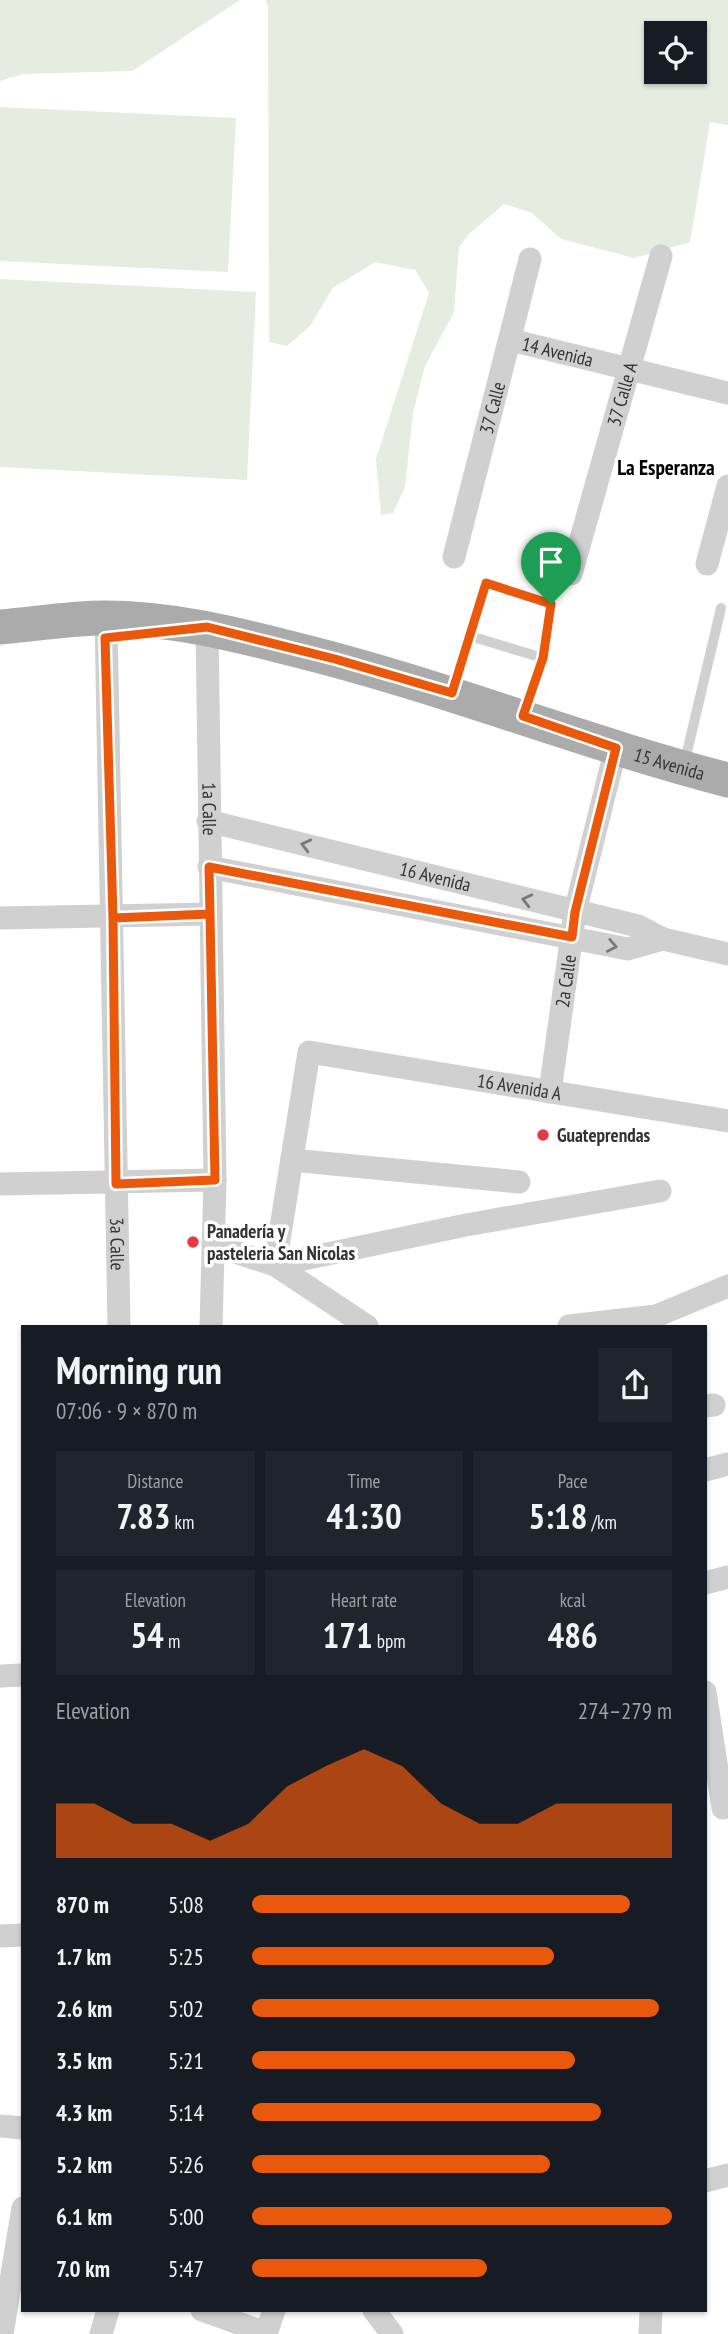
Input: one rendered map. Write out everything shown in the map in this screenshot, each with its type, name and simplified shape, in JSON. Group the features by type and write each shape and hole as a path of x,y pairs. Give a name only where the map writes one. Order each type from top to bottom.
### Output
{"main road":[{"path":"0,627 207,627"},
{"name":"15 Avenida","path":"207,627 335,659 452,693 616,748 728,780"},
{"path":"0,648 105,628"}],"street":[{"name":"37 Calle A","path":"571,574 661,256"},
{"name":"37 Calle","path":"454,557 530,259"},
{"name":"14 Avenida","path":"510,340 629,366 728,393"},
{"path":"708,564 728,486"},
{"name":"1a Calle","path":"207,627 215,1180 211,1325"},
{"name":"3a Calle","path":"105,628 113,918 118,1325"},
{"name":"2a Calle","path":"550,1092 575,912 616,748"},
{"name":"16 Avenida","path":"208,821 638,926 663,939 728,954"},
{"name":"16 Avenida","path":"209,867 628,949 663,939"},
{"path":"0,918 113,918 210,914"},
{"name":"16 Avenida A","path":"292,1160 309,1052 728,1121"},
{"path":"275,1265 292,1160 519,1182"},
{"path":"0,1184 116,1184 215,1180"},
{"path":"275,1265 466,1226 660,1191"},
{"path":"213,1245 275,1265 365,1325"},
{"path":"578,1325 656,1316 728,1286"},
{"path":"707,1469 728,1464"},
{"path":"707,1582 728,1577"},
{"path":"0,1676 21,1675"},
{"path":"711,1698 719,1809"},
{"path":"0,1936 21,1935"},
{"path":"0,2126 21,2128"},
{"path":"707,2180 728,2175"},
{"path":"2,2334 9,2232 21,2211"},
{"path":"101,2334 107,2312"},
{"path":"208,2312 266,2333 273,2312"},
{"path":"650,2334 651,2312"}],"lane":[{"path":"452,693 486,583 551,604 543,658 523,716"},
{"path":"683,768 721,608"},
{"path":"470,636 543,658"}],"shaded area":[{"path":"0,0 240,0 132,71 24,74 0,81"},
{"path":"266,0 728,0 728,125 710,122 690,242 634,258 561,239 532,213 504,204 470,233 459,247 454,312 425,366 413,413 405,487 393,513 381,515 376,459 429,293 415,270 375,262 333,288 310,326 287,346 269,342"},
{"path":"0,107 236,118 228,272 0,261"},
{"path":"0,279 256,292 247,480 0,467"}],"place":[{"name":"Guateprendas","path":"543,1135"},
{"name":"Panadería y pasteleria San Nicolas","path":"193,1242"}],"district":[{"name":"La Esperanza","path":"666,468"}],"route":[{"path":"551,604 486,583 452,693 335,659 207,627 105,638 113,918 210,914 215,1180 116,1184 113,918 210,914 209,867 572,937 575,912 616,748 523,716 543,658 551,604"}]}
